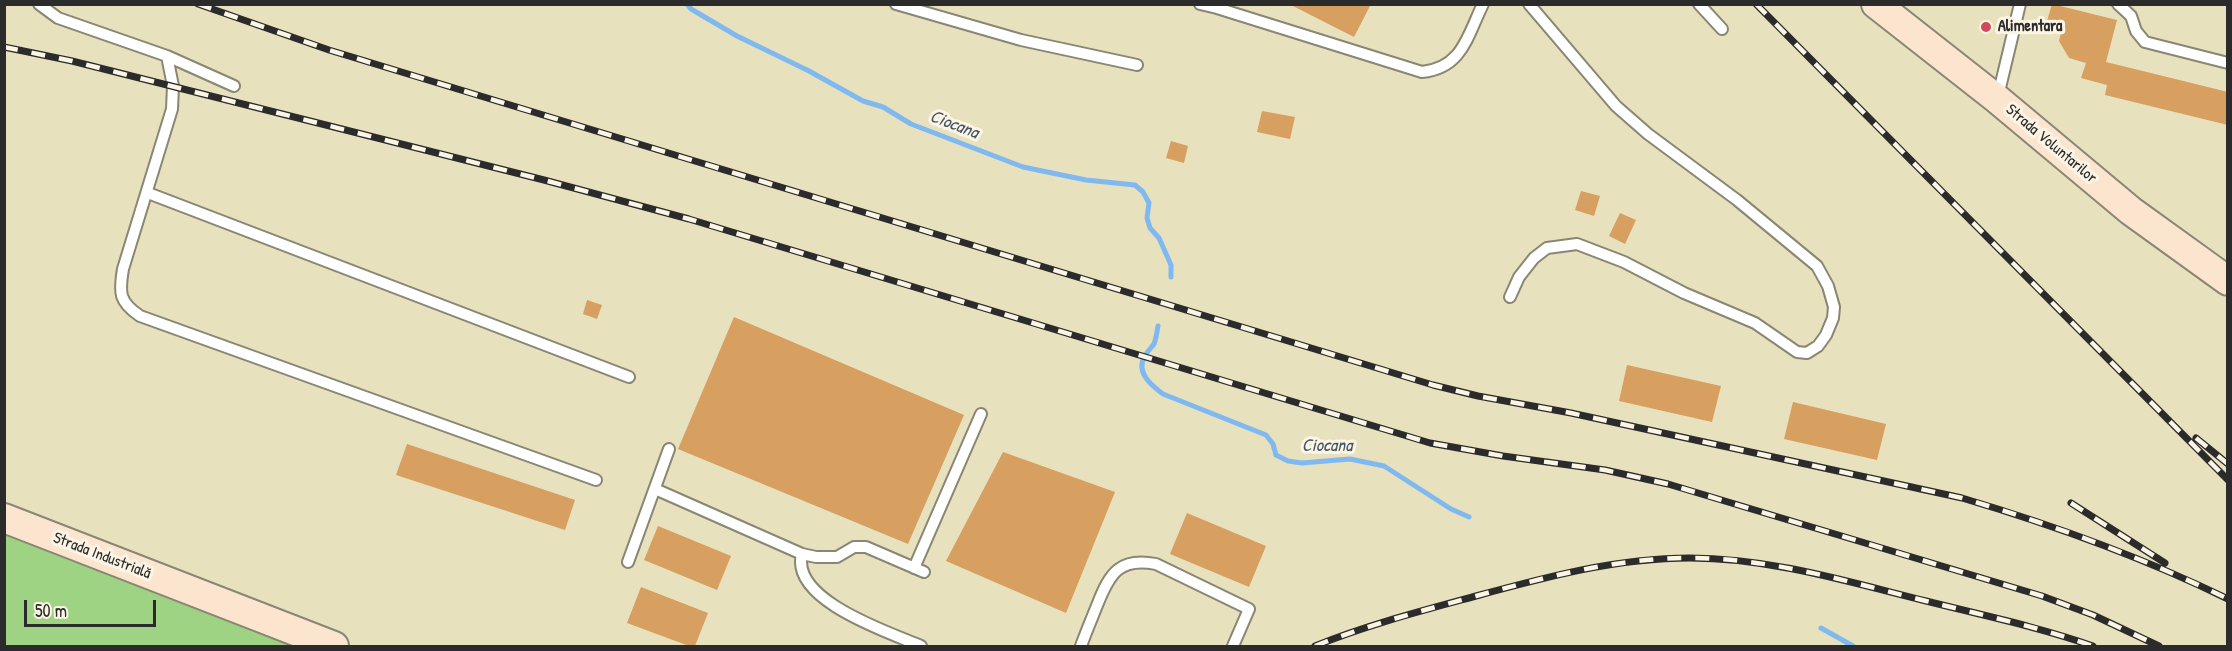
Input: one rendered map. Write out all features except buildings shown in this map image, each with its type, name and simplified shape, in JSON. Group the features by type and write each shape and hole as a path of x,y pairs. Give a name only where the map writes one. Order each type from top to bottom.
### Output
{"main road":[{"name":"Strada Voluntarilor","path":"1876,4 1997,99 2131,211 2228,281"},
{"name":"Strada Industrială","path":"4,518 334,646"}],"lane":[{"path":"39,4 58,18 167,56 234,86"},
{"path":"896,4 1021,40 1137,65"},
{"path":"1200,4 1422,72 1437,70 1459,54 1483,4"},
{"path":"1510,297 1519,278 1534,258 1547,248 1576,244 1624,262 1684,293 1755,323 1797,352 1807,353 1818,346 1826,335 1833,318 1834,306 1828,286 1817,266 1737,200 1623,113 1529,4"},
{"path":"1699,4 1722,29"},
{"path":"1997,99 2020,4"},
{"path":"2117,5 2131,16 2136,31 2145,42 2228,63"},
{"path":"167,56 173,86 172,109 123,269 120,286 125,304 131,310 140,316 596,480"},
{"path":"148,193 629,377"},
{"path":"655,489 802,554 837,557 854,547 866,547 919,570 981,414"},
{"path":"628,562 669,449"},
{"path":"802,554 801,571 808,584 823,599 921,646"},
{"path":"1081,646 1105,586 1113,574 1130,564 1143,562 1156,564 1249,609 1233,646"}],"green space":[{"path":"4,532 96,566 295,646 5,646"}],"waterway":[{"name":"Ciocana","path":"687,4 691,9 737,36 809,71 863,101 883,107 911,124 1023,167 1086,180 1135,185 1143,192 1149,203 1147,218 1150,228 1159,238 1171,265 1171,277"},
{"name":"Ciocana","path":"1158,326 1154,344 1145,356 1142,367 1149,382 1163,394 1266,435 1273,444 1276,455 1288,461 1302,463 1350,459 1384,466 1451,509 1469,517"},
{"name":"Ciocana","path":"1821,628 1853,646"}],"railway":[{"path":"198,4 329,50 1433,385 1962,498 2097,543 2163,569 2228,599"},
{"path":"1756,4 2228,480"},
{"path":"4,47 72,61 544,180 689,219 1430,443 1605,470 1668,484 2042,596 2093,615 2159,646"},
{"path":"2196,438 2228,464"},
{"path":"2071,503 2165,563"},
{"path":"1315,646 1394,619 1555,576 1635,561 1690,558 1750,562 1810,572 2010,622 2093,646"}],"place":[{"name":"Alimentara","path":"1986,27"}]}
